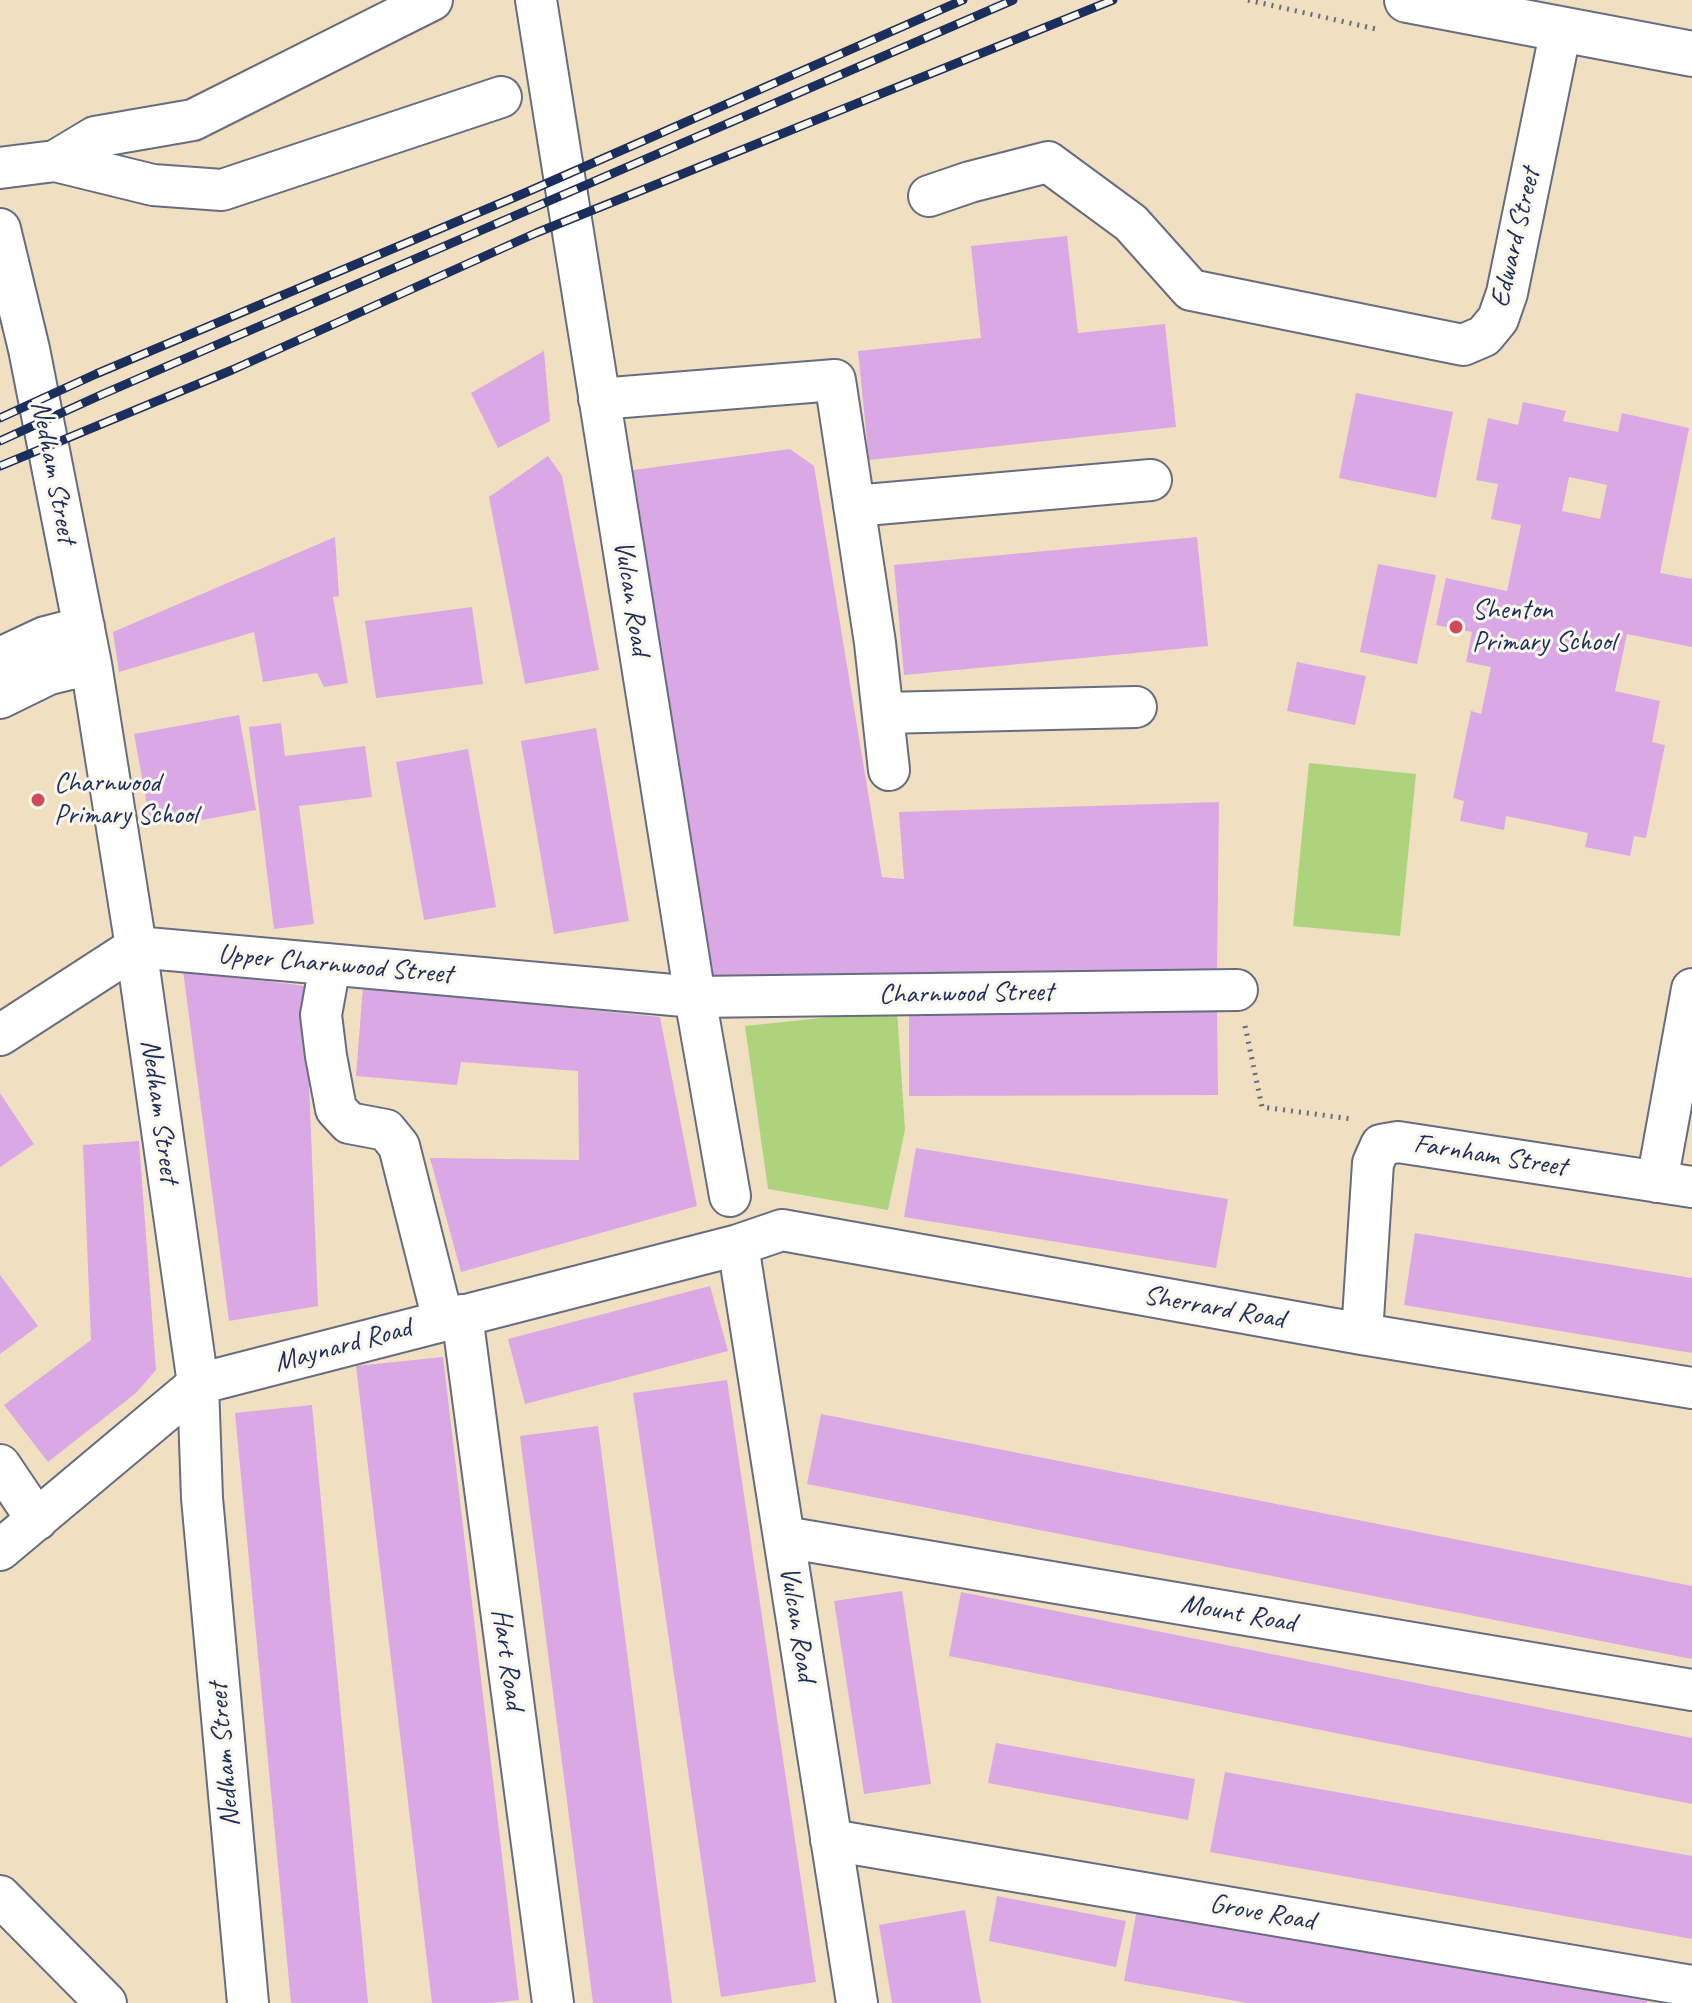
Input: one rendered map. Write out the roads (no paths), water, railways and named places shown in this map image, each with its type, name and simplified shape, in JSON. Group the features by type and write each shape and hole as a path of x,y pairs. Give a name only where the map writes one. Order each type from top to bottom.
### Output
{"main road":[{"path":"1407,0 1692,54"}],"street":[{"path":"55,161 95,137 193,120 432,0"},
{"name":"Vulcan Road","path":"536,0 695,997 730,1196"},
{"name":"Edward Street","path":"929,196 1048,162 1131,223 1191,290 1463,345 1484,336 1498,319 1507,293 1561,29"},
{"path":"0,168 55,161 153,185 222,190 501,97"},
{"name":"Nedham Street","path":"0,229 29,349 87,645 136,947 198,1384 202,1498 248,2003"},
{"path":"599,399 835,380 889,770"},
{"path":"854,506 1151,480"},
{"path":"0,658 45,637 87,645"},
{"path":"0,698 49,674 87,645"},
{"path":"883,713 1136,707"},
{"path":"0,1035 136,947"},
{"name":"Upper Charnwood Street","path":"136,947 695,997"},
{"name":"Hart Road","path":"330,965 321,1015 336,1109 349,1123 386,1130 399,1146 452,1318 553,2003"},
{"path":"1675,1185 1692,989"},
{"name":"Charnwood Street","path":"695,997 1237,990"},
{"name":"Farnham Street","path":"1362,1334 1373,1163 1381,1145 1398,1142 1675,1185"},
{"name":"Sherrard Road","path":"738,1245 782,1230 1362,1334 1692,1388"},
{"name":"Vulcan Road","path":"738,1245 857,2003"},
{"name":"Maynard Road","path":"0,1550 198,1384 738,1245"},
{"path":"0,1465 37,1520"},
{"name":"Mount Road","path":"784,1537 1692,1690"},
{"name":"Grove Road","path":"831,1840 1692,1986"},
{"path":"0,1896 106,2003"}],"railway":[{"path":"0,418 96,374 527,192 963,0"},
{"path":"0,441 1013,0"},
{"path":"0,466 232,370 536,233 1113,0"}],"place":[{"name":"Shenton Primary School","path":"1456,627"},
{"name":"Charnwood Primary School","path":"38,800"}]}
